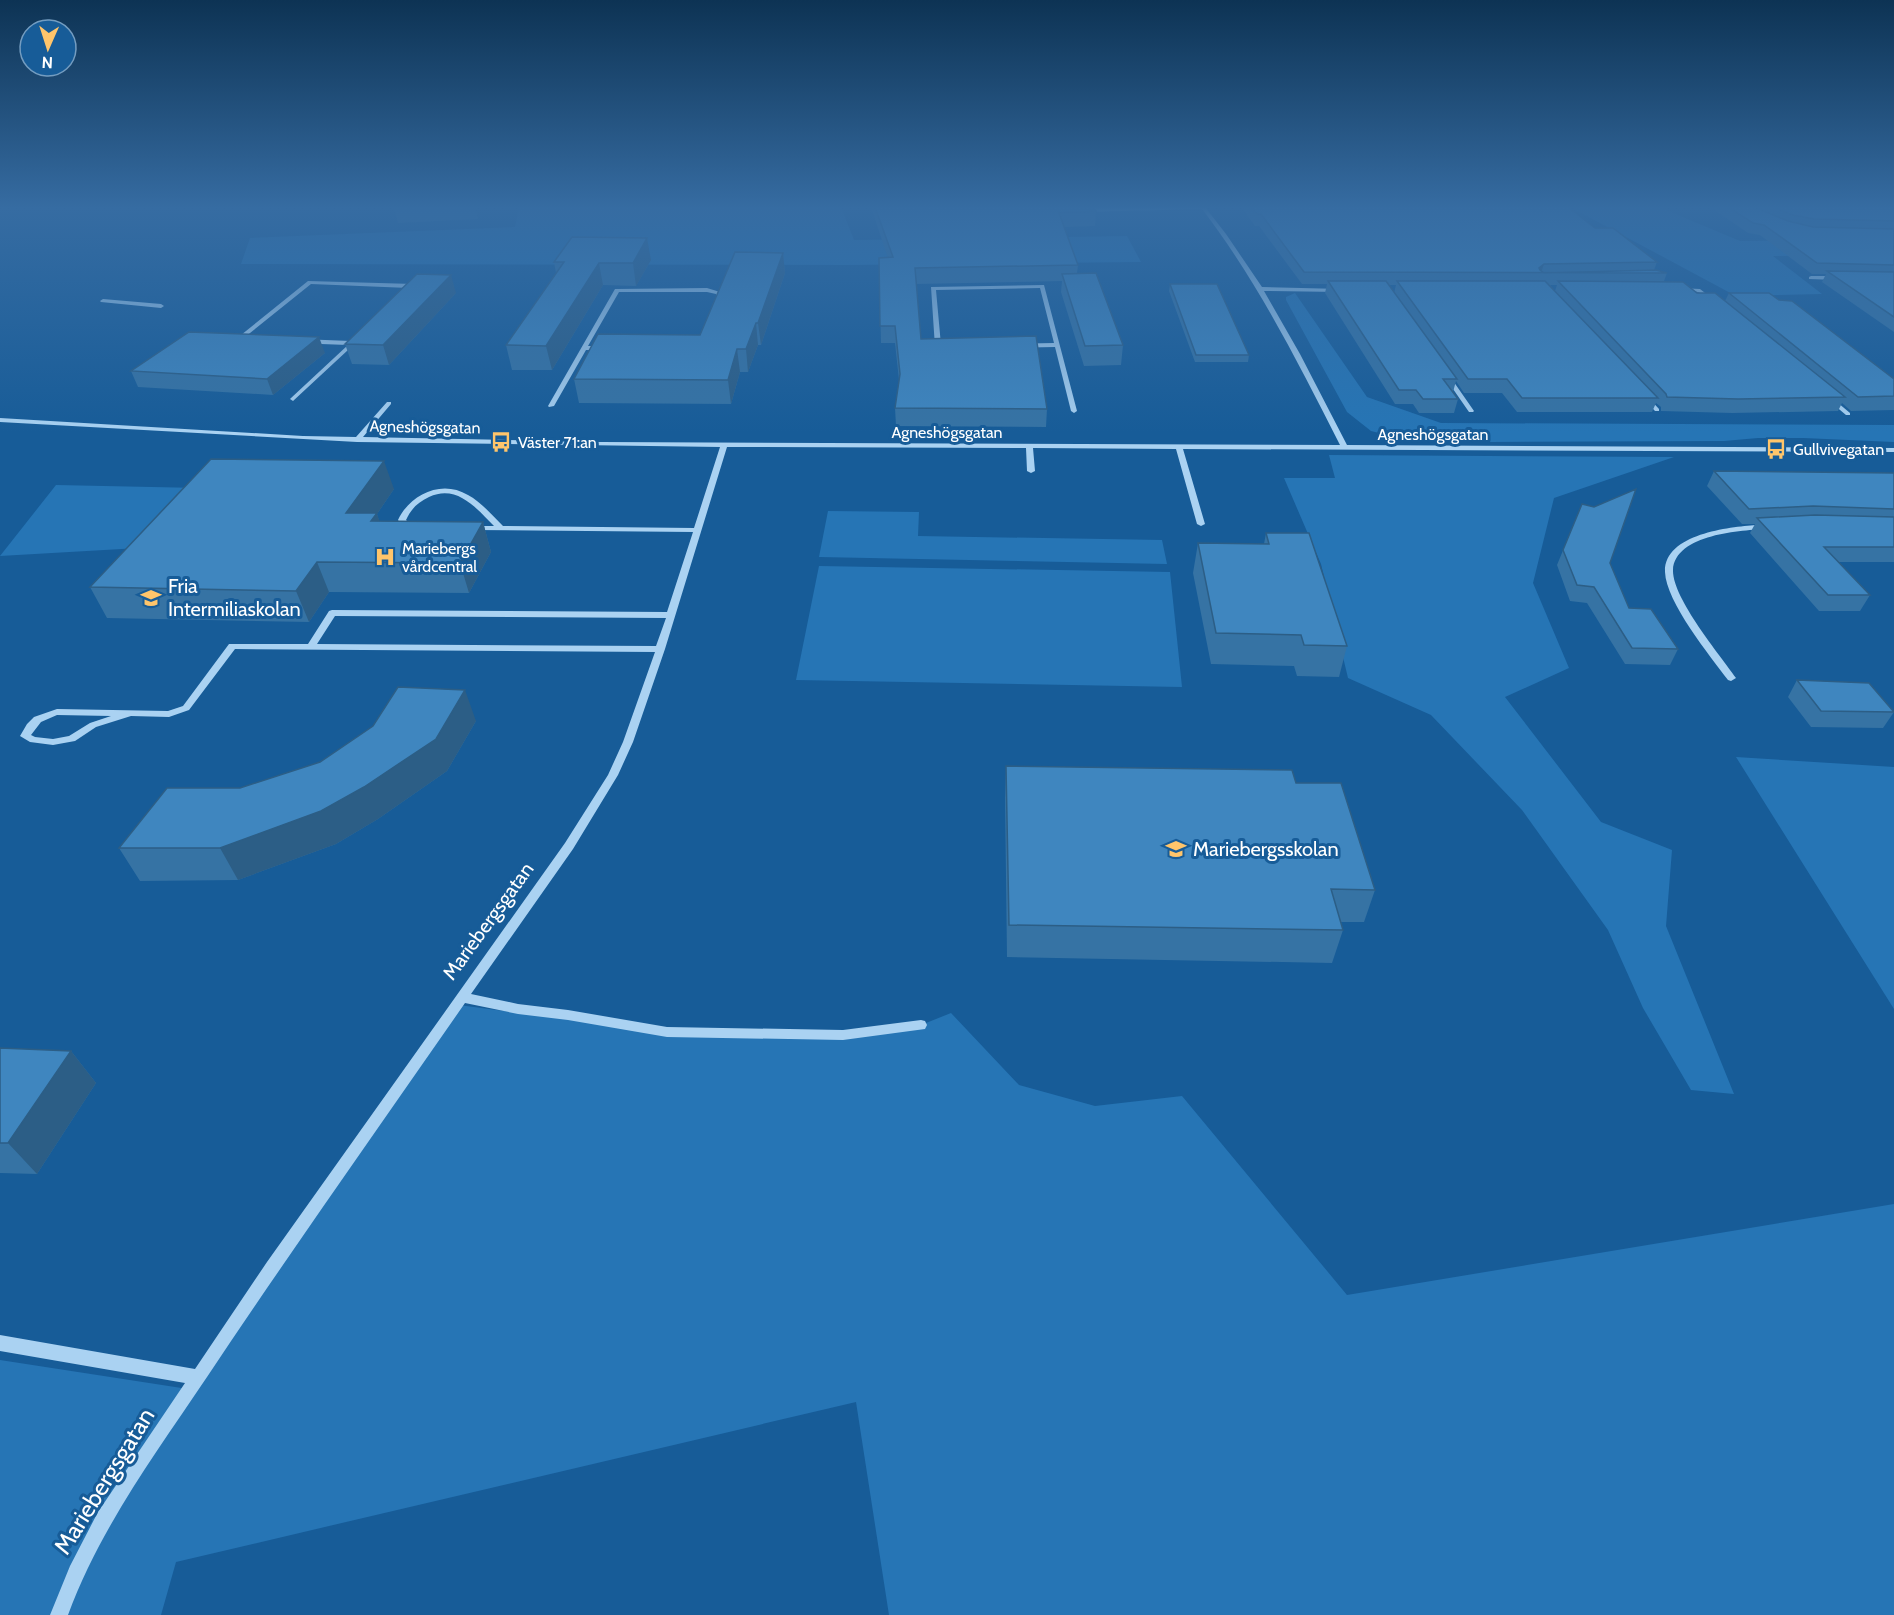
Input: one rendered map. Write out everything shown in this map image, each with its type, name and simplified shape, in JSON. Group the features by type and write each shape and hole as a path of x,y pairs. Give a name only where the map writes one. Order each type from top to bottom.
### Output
{"street":[{"path":"310,282 239,339 353,344"},
{"path":"293,399 414,286 320,282"},
{"path":"1257,282 1300,358 1344,448"},
{"path":"1058,345 938,347 933,288 1042,286 1058,345 1074,411"},
{"path":"1672,288 1698,290 1716,304"},
{"path":"551,406 584,348 617,290 707,290 718,293 719,303 701,349 584,348"},
{"path":"1262,290 1353,290"},
{"path":"103,301 161,306"},
{"path":"1445,374 1471,411"},
{"path":"1822,392 1848,414"},
{"path":"1641,393 1657,410"},
{"path":"357,440 389,403"},
{"name":"Agneshögsgatan","path":"0,420 183,433 357,440 724,446 1894,450"},
{"name":"Mariebergsgatan","path":"59,1615 70,1585 106,1514 198,1377 569,846 612,776 628,742 660,649 724,446"},
{"path":"1029,446 1031,471"},
{"path":"1179,447 1201,524"},
{"path":"425,528 405,524 403,516 415,500 443,492 465,496 501,528"},
{"path":"1731,678 1679,601 1669,570 1672,560 1682,548 1707,535 1749,527 1783,527"},
{"path":"457,528 697,530"},
{"path":"310,647 332,613 670,615"},
{"path":"128,714 93,725 72,739 53,742 33,740 25,736 29,727 40,716 57,712 169,714 186,708 232,646 660,649"},
{"path":"462,997 518,1009 667,1032 843,1035 921,1026"},
{"path":"0,1342 198,1377"}],"shaded area":[{"path":"1711,282 1807,282 1822,294 1736,296"},
{"path":"1295,293 1367,397 1441,423 1894,425 1894,442 1758,438 1724,441 1491,442 1387,435 1371,431 1347,412 1286,300 1286,297"},
{"path":"1329,455 1674,457 1554,498 1533,583 1569,668 1505,697 1601,822 1672,850 1666,926 1734,1094 1691,1090 1643,1008 1608,930 1522,810 1431,715 1348,678 1321,564 1284,478 1335,478"},
{"path":"56,485 200,488 139,548 0,556"},
{"path":"828,511 919,512 918,536 1162,540 1167,564 819,557"},
{"path":"819,566 1170,572 1182,687 796,680"},
{"path":"1736,757 1894,767 1894,1009"},
{"path":"451,1004 667,1032 843,1035 921,1025 951,1013 1019,1085 1095,1106 1182,1096 1347,1295 1894,1204 1894,1615 889,1615 856,1402 176,1562 161,1615 0,1615 0,1360 188,1389"}],"building":[{"path":"408,282 444,282 383,345 345,344"},
{"path":"550,282 587,282 546,346 506,345"},
{"path":"722,282 773,282 746,349 737,349 728,380 574,379 598,334 700,335"},
{"path":"879,282 916,282 921,339 1036,336 1047,409 895,408 900,374 895,326 880,326"},
{"path":"1065,282 1100,282 1123,345 1085,346"},
{"path":"1329,282 1387,282 1457,379 1443,379 1458,399 1423,399 1416,390 1399,390"},
{"path":"1398,282 1546,282 1658,398 1522,398 1507,379 1468,379"},
{"path":"1559,282 1683,282 1697,293 1715,293 1845,397 1738,399 1667,397"},
{"path":"1844,282 1894,282 1894,317"},
{"path":"1170,284 1217,284 1249,355 1196,355"},
{"path":"1729,293 1769,293 1779,300 1792,301 1894,379 1894,396 1858,397"},
{"path":"189,332 319,337 267,379 131,371"},
{"path":"211,459 384,461 346,513 377,513 371,521 483,522 460,563 317,562 296,591 90,587"},
{"path":"1714,471 1894,473 1894,509 1813,506 1749,509"},
{"path":"1636,489 1610,563 1629,608 1651,609 1678,649 1632,648 1594,587 1577,585 1563,550 1582,504 1594,507"},
{"path":"1815,515 1894,517 1894,547 1824,547 1870,595 1828,595 1757,518"},
{"path":"1266,533 1309,533 1347,646 1304,645 1301,635 1216,633 1198,543 1269,544"},
{"path":"1797,680 1869,683 1894,712 1821,711"},
{"path":"398,687 465,690 436,739 364,787 321,811 220,848 119,848 167,788 240,788 320,762 373,726"},
{"path":"1006,766 1292,770 1296,783 1341,783 1375,890 1331,889 1343,930 1009,925"},
{"path":"0,1048 71,1051 8,1143 0,1143"}],"place":[{"name":"Väster 71:an","path":"501,442"},
{"name":"Gullvivegatan","path":"1776,449"},
{"name":"Mariebergs vårdcentral","path":"385,557"},
{"name":"Fria Intermiliaskolan","path":"151,598"},
{"name":"Mariebergsskolan","path":"1176,849"}]}
